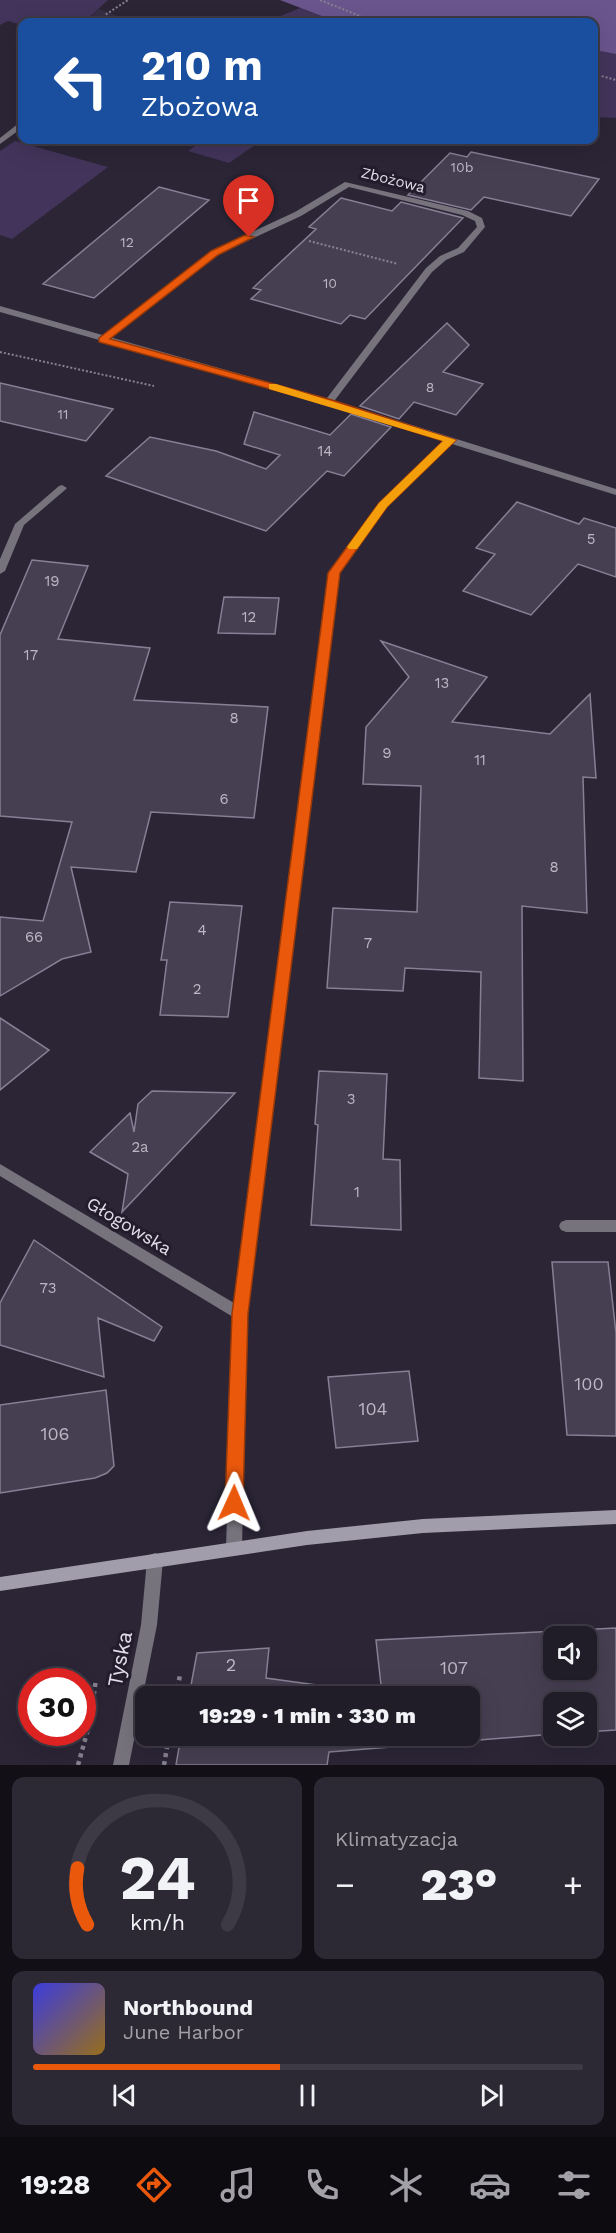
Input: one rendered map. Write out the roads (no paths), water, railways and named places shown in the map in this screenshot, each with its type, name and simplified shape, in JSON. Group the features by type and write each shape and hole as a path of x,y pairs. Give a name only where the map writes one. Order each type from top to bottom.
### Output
{"street":[{"path":"0,142 18,128"},
{"name":"Zbożowa","path":"103,340 214,253 298,214 348,184 465,213 479,220 481,227 461,249 443,258 429,270 329,402"},
{"path":"0,309 103,340 329,402 616,492"},
{"path":"234,1548 240,1314 334,573 383,505 451,440"},
{"path":"0,571 20,524 62,488"},
{"name":"Głogowska","path":"0,1169 240,1314"},
{"path":"566,1226 616,1226"},
{"path":"0,1584 234,1548 423,1526 616,1517"},
{"name":"Tyska","path":"121,1765 149,1625 155,1560"}]}
